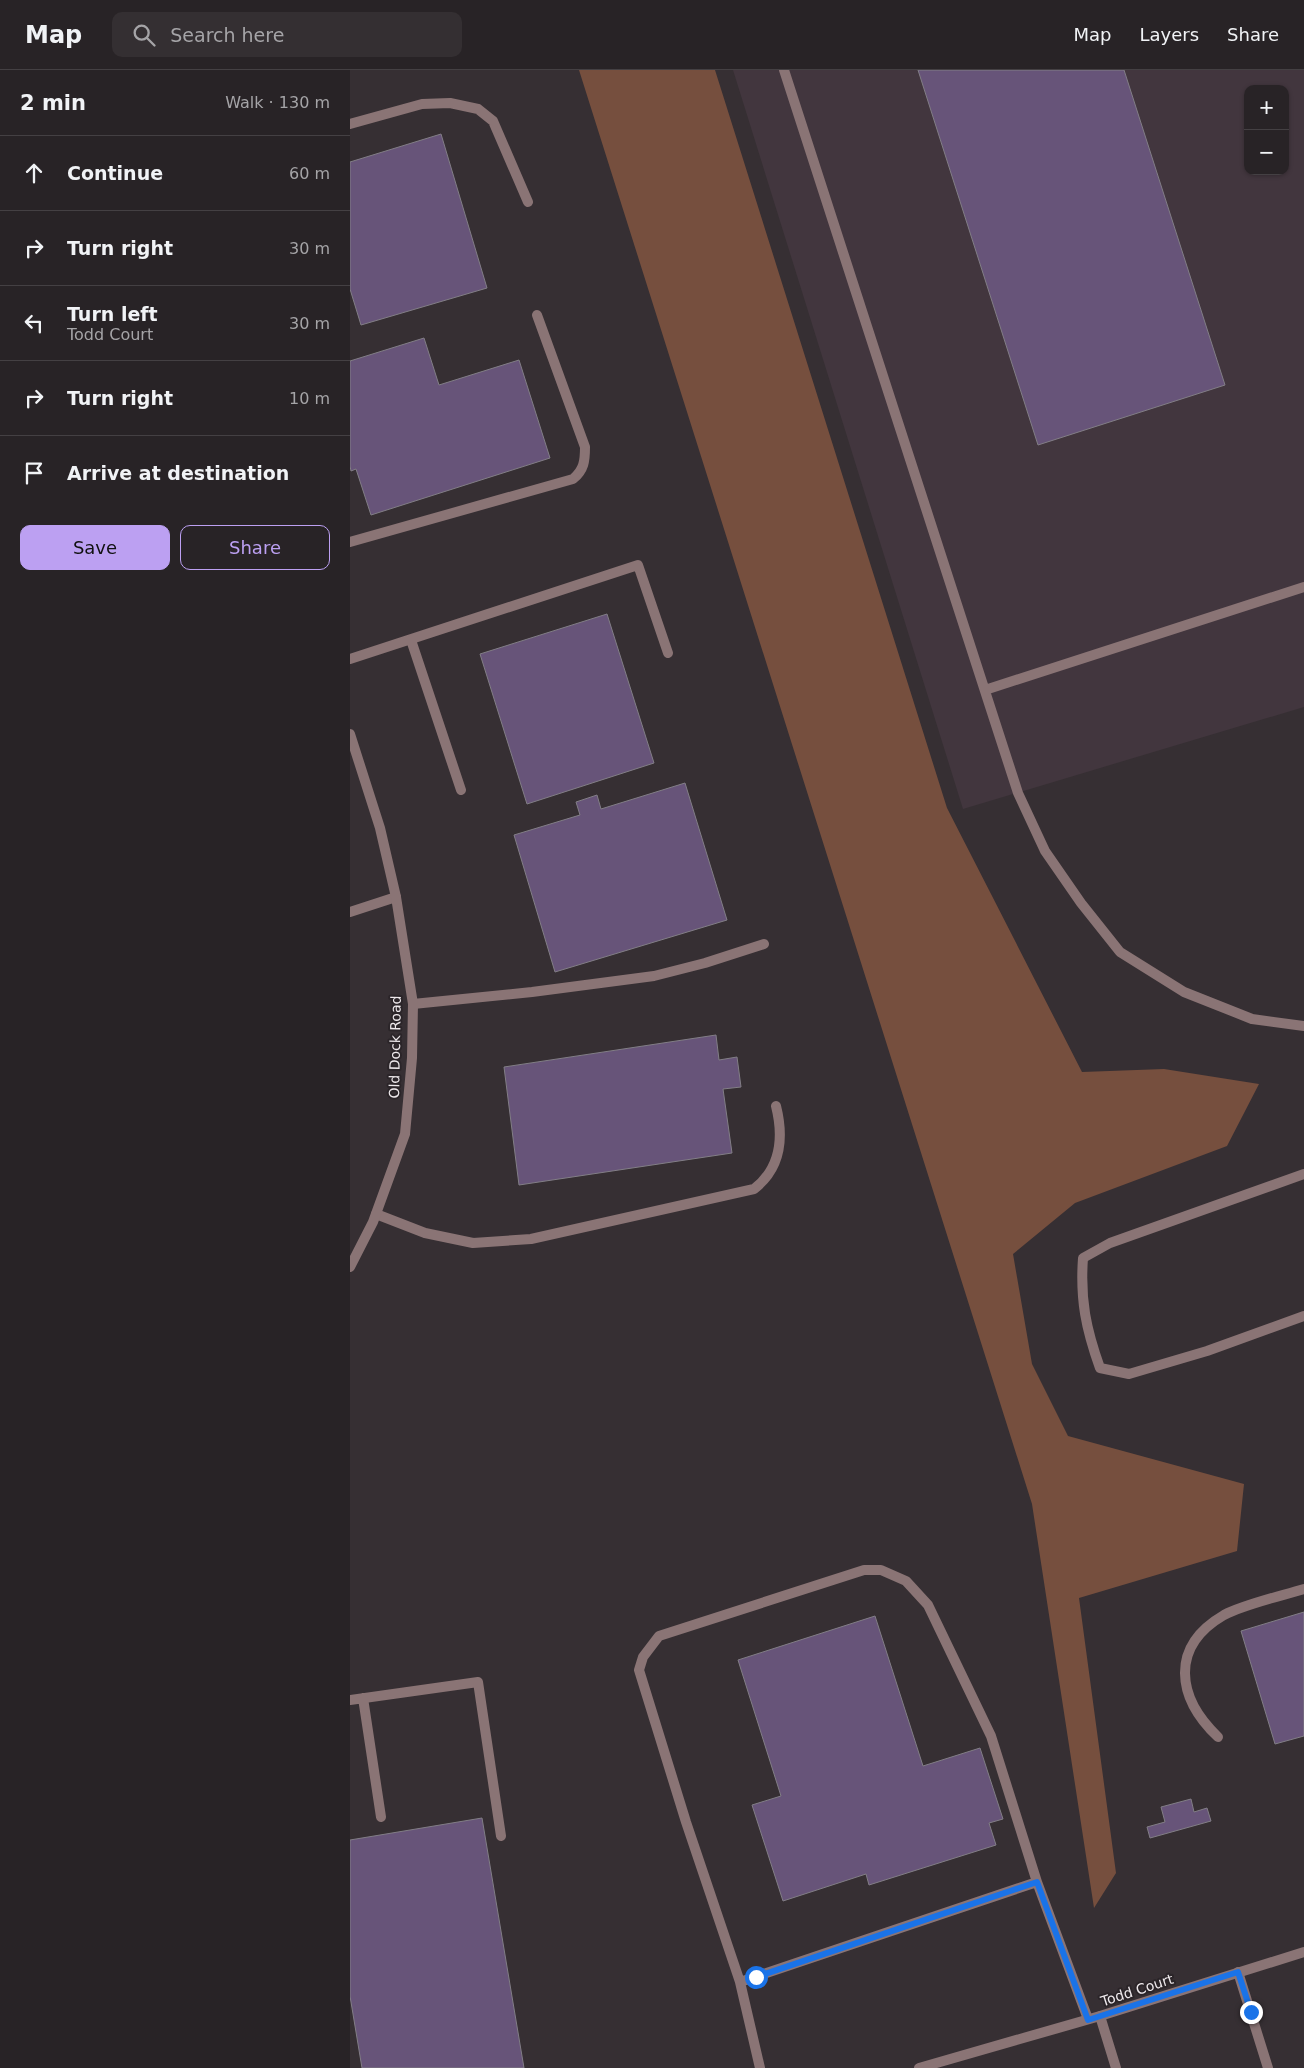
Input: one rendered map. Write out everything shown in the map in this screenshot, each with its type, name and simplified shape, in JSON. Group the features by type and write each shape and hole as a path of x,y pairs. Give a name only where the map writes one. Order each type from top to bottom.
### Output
{"street":[{"path":"784,70 1018,793 1046,851 1081,903 1120,952 1184,992 1252,1019 1304,1026"},
{"path":"350,124 422,104 450,103 478,109 492,121 528,202"},
{"path":"350,542 573,479 580,473 585,460 585,447 536,315"},
{"path":"350,659 638,565 668,653"},
{"path":"985,690 1304,587"},
{"path":"410,640 461,790"},
{"name":"Old Dock Road","path":"350,734 380,828 396,897 413,1004 412,1058 405,1134 376,1214 350,1267"},
{"path":"350,912 396,897"},
{"path":"413,1004 532,992 654,976 706,963 764,944"},
{"path":"376,1214 425,1233 473,1243 531,1239 754,1189 765,1181 778,1157 781,1126 776,1106"},
{"path":"1304,1174 1110,1243 1083,1258 1081,1290 1088,1333 1100,1368 1129,1374 1207,1351 1304,1316"},
{"path":"760,2068 740,1982 686,1822 639,1670 643,1657 659,1636 864,1570 881,1570 906,1581 928,1605 991,1736 1037,1882 1088,2020"},
{"path":"1218,1737 1202,1722 1190,1702 1184,1680 1186,1658 1194,1643 1206,1628 1226,1614 1304,1588"},
{"path":"350,1700 478,1682 501,1836"},
{"path":"363,1698 381,1817"},
{"path":"740,1982 1037,1882"},
{"name":"Todd Court","path":"920,2068 1088,2020 1304,1952"},
{"path":"1238,1972 1268,2068"},
{"path":"1100,2016 1116,2068"}],"shaded area":[{"path":"579,70 715,70 947,808 1082,1072 1164,1069 1259,1084 1227,1146 1075,1203 1013,1254 1032,1364 1068,1436 1244,1484 1237,1551 1079,1598 1116,1873 1094,1908 1032,1504"},
{"path":"733,70 1304,70 1304,707 963,809"}],"building":[{"path":"918,70 1124,70 1225,385 1038,445"},
{"path":"441,134 487,288 361,325 350,289 350,162"},
{"path":"424,338 439,385 519,360 550,458 371,515 356,469 351,471 350,466 350,361"},
{"path":"607,614 654,763 527,804 480,654"},
{"path":"685,783 727,920 555,972 514,835 580,815 576,802 597,795 601,809"},
{"path":"716,1035 719,1060 737,1057 741,1087 723,1089 732,1153 519,1185 504,1067"},
{"path":"1304,1612 1304,1736 1275,1744 1241,1631"},
{"path":"875,1616 923,1766 980,1748 1003,1819 989,1823 996,1845 869,1885 866,1874 783,1901 752,1805 781,1796 738,1660"},
{"path":"1191,1799 1194,1812 1207,1808 1211,1821 1150,1838 1147,1827 1165,1822 1161,1807"},
{"path":"482,1818 524,2068 362,2068 350,1996 350,1840"}],"route":[{"path":"756,1977 1037,1882 1088,2020 1238,1972 1251,2012"}]}
